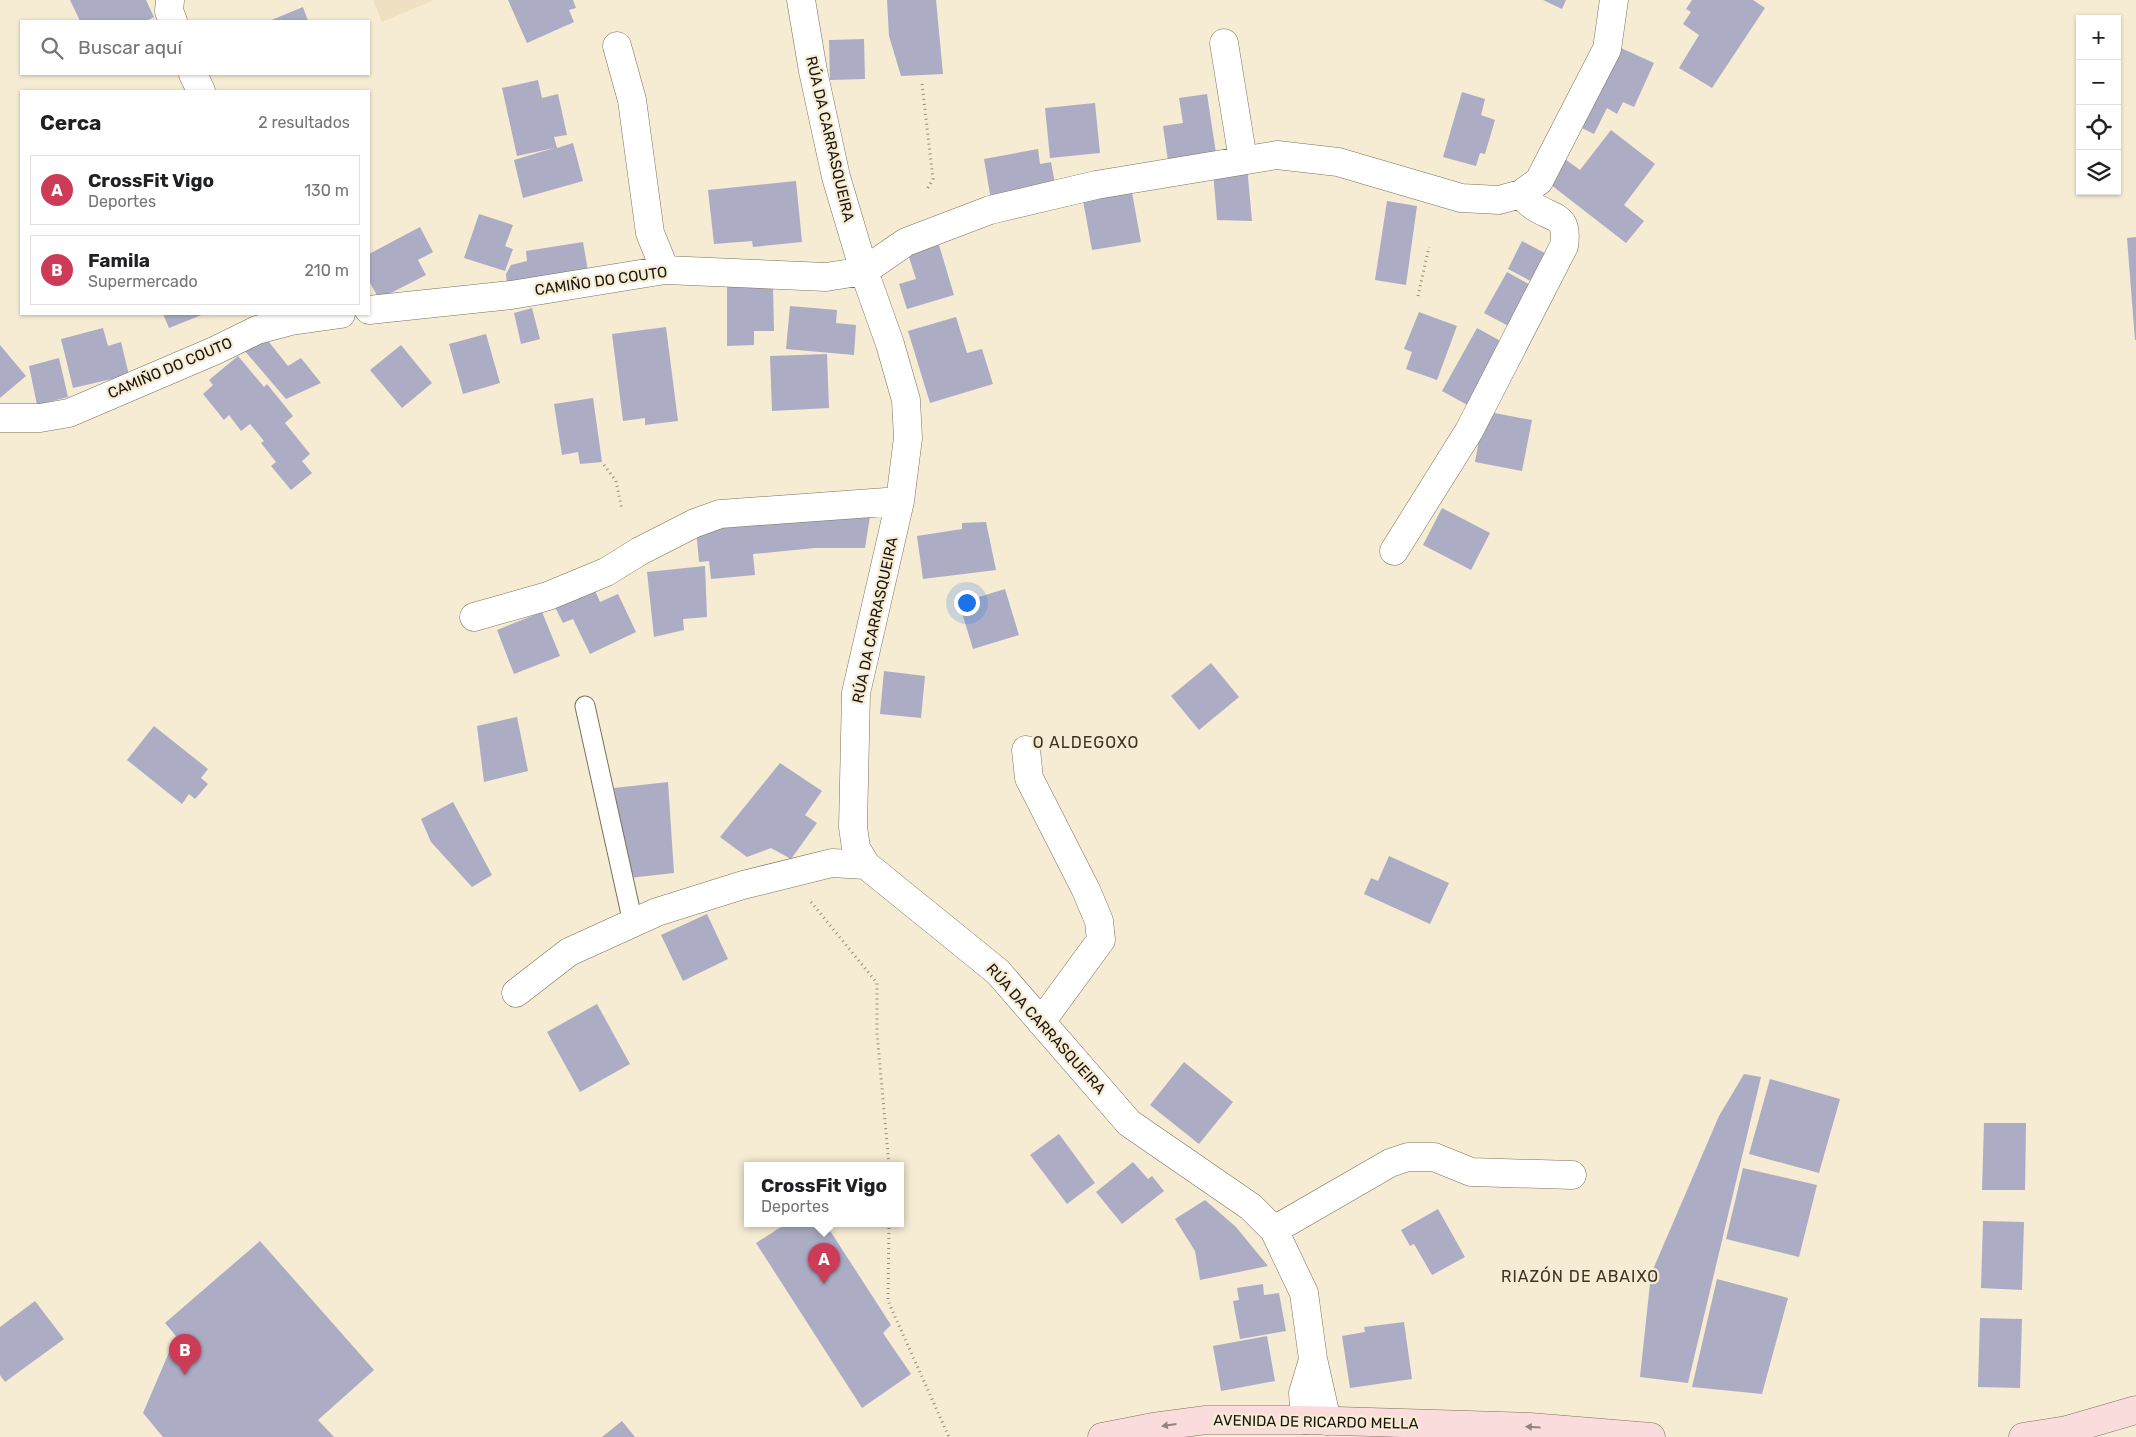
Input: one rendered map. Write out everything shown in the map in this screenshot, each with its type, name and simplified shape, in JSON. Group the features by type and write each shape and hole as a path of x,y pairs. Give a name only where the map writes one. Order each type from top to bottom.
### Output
{"main road":[{"path":"2023,1437 2067,1430 2136,1410"},
{"name":"AVENIDA DE RICARDO MELLA","path":"1102,1437 1153,1427 1206,1420 1316,1425 1530,1427 1651,1437"},
{"path":"1198,1437 1316,1425 1409,1437"}],"street":[{"path":"170,0 168,11 172,20"},
{"name":"RÚA DA CARRASQUEIRA","path":"801,0 813,70 836,177 864,271 890,344 906,400 908,438 900,501 856,693 853,827 856,848 866,865 998,972 1129,1123 1251,1207 1274,1230 1304,1292 1313,1359 1316,1425"},
{"path":"864,271 906,242 990,210 1096,186 1277,155 1338,162 1461,198 1499,200 1521,194 1539,181 1607,49 1614,0"},
{"path":"1224,43 1243,160"},
{"path":"617,46 632,100 650,233 665,270"},
{"path":"193,75 201,90"},
{"path":"1394,551 1470,431 1564,246 1566,232 1558,219 1532,205 1521,194"},
{"name":"CAMIÑO DO COUTO","path":"370,310 511,295 665,270 826,277 864,271"},
{"name":"CAMIÑO DO COUTO","path":"0,418 40,418 69,412 214,351 257,330 291,318 328,315"},
{"path":"474,617 548,596 606,572 640,551 695,523 720,514 900,501"},
{"path":"1026,750 1029,778 1086,890 1099,921 1101,940 1041,1022"},
{"path":"516,993 569,952 633,922 674,907 743,885 832,863 866,865"},
{"path":"1274,1230 1390,1163 1408,1157 1434,1157 1471,1172 1572,1175"}],"lane":[{"path":"585,706 633,922"}],"path":[{"path":"922,84 933,179 926,191"},
{"path":"1418,296 1429,247"},
{"path":"604,465 616,481 622,510"},
{"path":"788,874 877,983 877,1034 889,1162"},
{"path":"889,1227 888,1301 948,1437"}],"shaded area":[{"path":"373,0 434,0 382,22"}],"building":[{"path":"70,0 146,0 154,17 148,20 80,20"},
{"path":"508,0 573,0 576,8 569,10 574,22 527,43"},
{"path":"887,0 936,0 943,74 901,76 889,36"},
{"path":"1543,0 1566,0 1562,9"},
{"path":"1692,0 1753,0 1765,8 1712,88 1679,68 1699,35 1683,24 1691,12 1686,9"},
{"path":"303,7 308,20 271,20"},
{"path":"864,39 865,79 830,80 829,40"},
{"path":"1621,48 1654,63 1634,107 1623,102 1617,114 1607,108 1594,134 1578,126"},
{"path":"538,80 542,98 558,94 567,135 554,137 557,148 573,143 583,181 523,198 514,160 554,148 517,156 502,88"},
{"path":"1462,92 1485,99 1481,115 1495,120 1485,154 1480,153 1476,166 1443,157"},
{"path":"1207,94 1217,160 1169,168 1163,126 1183,123 1179,98"},
{"path":"1095,103 1100,153 1050,158 1045,108"},
{"path":"1611,130 1655,164 1624,205 1644,221 1626,243 1546,181 1565,159 1580,170"},
{"path":"1038,149 1040,164 1051,162 1056,189 991,200 984,159"},
{"path":"1247,166 1252,221 1217,220 1213,171"},
{"path":"796,181 802,242 753,247 752,241 714,244 708,190"},
{"path":"1131,187 1141,242 1092,250 1082,195"},
{"path":"1387,201 1417,206 1406,285 1375,280"},
{"path":"479,214 513,225 505,246 513,249 505,271 464,258"},
{"path":"420,227 433,252 418,260 426,275 379,299 370,283 370,253"},
{"path":"2136,237 2136,340 2135,340 2127,238"},
{"path":"1522,241 1552,257 1538,285 1508,269"},
{"path":"583,242 588,271 507,285 506,274 511,265 527,261 526,251"},
{"path":"939,245 954,295 907,309 899,284 916,279 908,254"},
{"path":"1507,272 1536,288 1514,329 1484,313"},
{"path":"727,286 773,286 774,331 754,331 754,345 727,346"},
{"path":"790,306 837,310 836,323 856,325 854,355 786,349"},
{"path":"532,308 540,339 521,344 514,313"},
{"path":"1419,312 1457,326 1437,380 1406,369 1412,352 1404,349"},
{"path":"163,315 202,315 169,328"},
{"path":"956,317 967,353 982,349 993,384 930,403 908,331"},
{"path":"666,327 678,421 645,425 645,418 623,421 612,334"},
{"path":"103,328 108,346 121,342 129,375 73,388 61,339"},
{"path":"1477,328 1506,344 1471,407 1442,391"},
{"path":"486,334 500,383 463,394 449,344"},
{"path":"265,337 288,366 301,358 321,383 286,399 243,349"},
{"path":"0,345 26,376 0,398"},
{"path":"401,345 432,383 402,408 370,370"},
{"path":"827,354 829,408 772,411 770,356"},
{"path":"238,356 264,387 267,384 293,416 285,423 310,454 302,461 312,473 291,490 271,466 276,462 261,443 264,441 250,424 241,431 229,415 224,420 203,394 213,385 209,380"},
{"path":"59,358 68,397 37,405 29,366"},
{"path":"593,398 602,462 580,464 578,452 562,455 554,404"},
{"path":"1484,411 1532,420 1522,471 1475,462"},
{"path":"1442,508 1490,533 1471,570 1423,545"},
{"path":"871,510 865,548 815,548 753,554 755,575 711,579 709,561 699,562 696,529"},
{"path":"986,522 996,570 923,579 917,536 962,529 962,523"},
{"path":"705,566 707,617 683,619 684,630 654,637 647,572"},
{"path":"593,586 600,602 618,594 636,632 590,654 573,619 563,623 554,605"},
{"path":"1005,589 1019,635 973,649 959,603"},
{"path":"542,612 560,656 514,674 497,630"},
{"path":"1211,663 1239,697 1199,730 1171,696"},
{"path":"884,671 925,676 921,718 880,714"},
{"path":"517,717 528,771 484,782 477,726"},
{"path":"154,726 208,769 201,778 208,784 195,799 189,794 182,804 127,760"},
{"path":"780,763 822,791 805,815 817,823 791,859 771,848 747,857 720,837"},
{"path":"668,782 674,873 629,878 614,788"},
{"path":"453,802 492,875 472,887 431,842 421,819"},
{"path":"1389,856 1449,883 1430,924 1364,894 1371,878 1378,881"},
{"path":"707,914 728,959 683,981 661,935"},
{"path":"597,1004 630,1064 580,1092 547,1032"},
{"path":"1184,1062 1233,1102 1199,1144 1150,1105"},
{"path":"1744,1074 1761,1077 1688,1383 1640,1377 1651,1274 1719,1116"},
{"path":"1770,1079 1840,1099 1819,1173 1749,1154"},
{"path":"1984,1123 2026,1123 2025,1190 1982,1190"},
{"path":"1059,1134 1095,1183 1067,1204 1030,1155"},
{"path":"1133,1162 1148,1179 1152,1176 1164,1191 1122,1224 1096,1192"},
{"path":"1743,1168 1817,1185 1799,1257 1726,1239"},
{"path":"1205,1200 1236,1227 1268,1266 1200,1280 1195,1251 1175,1219"},
{"path":"1438,1209 1465,1257 1432,1275 1414,1244 1410,1246 1401,1230"},
{"path":"1983,1221 2024,1222 2022,1290 1981,1288"},
{"path":"781,1227 828,1227 891,1325 883,1333 911,1374 862,1408 756,1243"},
{"path":"260,1241 374,1370 318,1420 334,1437 163,1437 143,1413 176,1336 165,1323"},
{"path":"1717,1279 1788,1298 1762,1394 1692,1387"},
{"path":"1263,1284 1264,1295 1279,1293 1286,1331 1240,1339 1233,1301 1239,1300 1237,1288"},
{"path":"35,1301 64,1339 5,1382 0,1375 0,1327"},
{"path":"1980,1318 2022,1319 2020,1388 1978,1387"},
{"path":"1404,1322 1412,1379 1350,1388 1342,1336 1365,1332 1364,1327"},
{"path":"1267,1336 1275,1381 1221,1391 1213,1346"},
{"path":"622,1421 635,1437 602,1437"}],"place":[{"name":"CrossFit Vigo","path":"824,1284"},
{"name":"Famila","path":"185,1375"}],"district":[{"name":"O ALDEGOXO","path":"1086,742"},
{"name":"RIAZÓN DE ABAIXO","path":"1580,1276"}]}
